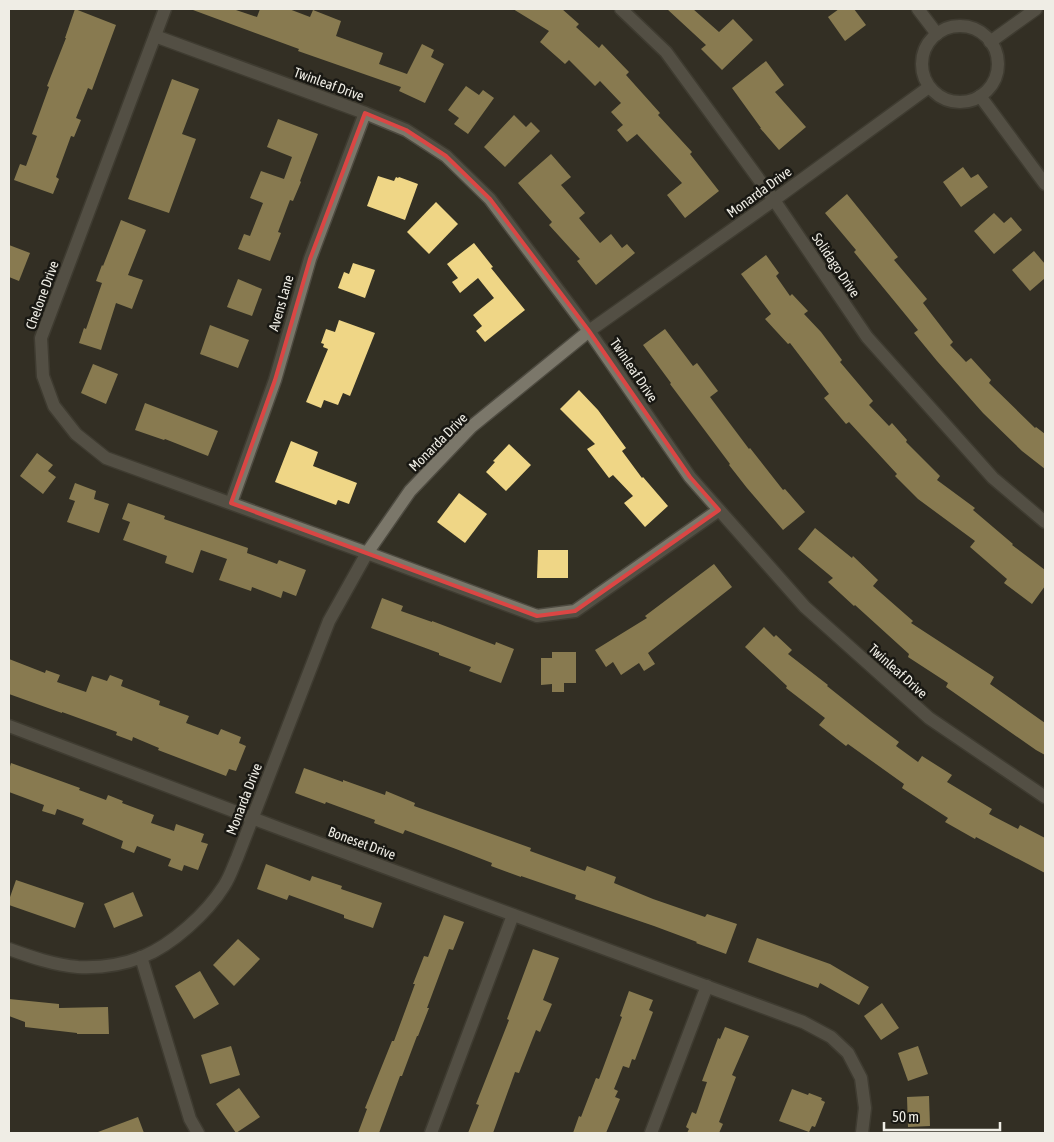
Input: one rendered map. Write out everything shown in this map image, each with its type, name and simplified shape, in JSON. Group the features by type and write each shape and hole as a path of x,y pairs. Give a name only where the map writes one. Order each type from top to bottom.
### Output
{"street":[{"path":"155,36 165,9"},
{"name":"Solidago Drive","path":"621,9 666,52 774,200 867,337 992,478 1045,522"},
{"path":"918,9 937,34"},
{"path":"990,42 1036,9"},
{"path":"956,26 969,27 981,33 990,42 996,53 998,66 995,79 988,90 976,99 963,102 950,101 938,96 929,86 923,75 922,62 925,49 937,34 956,26"},
{"name":"Twinleaf Drive","path":"155,36 365,113 406,130 446,156 490,199 589,330 690,477 805,607 928,718 1045,797"},
{"name":"Chelone Drive","path":"155,36 41,338 43,376 54,406 76,434 106,458 536,616 575,611 719,510"},
{"name":"Monarda Drive","path":"9,949 58,964 79,967 115,965 141,957 163,945 180,934 199,917 225,884 253,819 330,621 367,553 410,491 471,427 589,330 774,200 929,86"},
{"path":"980,96 1045,184"},
{"name":"Avens Lane","path":"231,503 275,380 310,259 365,113"},
{"name":"Boneset Drive","path":"9,726 253,819 803,1022 831,1037 848,1053 861,1078 865,1108 862,1133"},
{"path":"431,1133 513,915"},
{"path":"141,957 190,1119 198,1133"},
{"path":"651,1133 707,986"}],"highlighted area":[{"path":"365,113 406,130 446,156 490,199 589,331 690,477 719,510 575,611 537,616 231,503 275,380 310,259"}],"building":[{"path":"75,9 116,25 92,90 88,88 76,118 81,120 74,137 71,136 56,177 59,179 53,194 14,180 20,164 26,166 37,136 32,134"},
{"path":"194,9 233,9 257,17 260,9 289,9 310,17 313,10 341,21 336,36 383,53 379,64 407,74 422,44 434,50 431,57 444,64 425,103 399,91 401,87 298,51 299,49"},
{"path":"513,9 562,9 579,24 576,27 599,48 602,44 629,72 626,75 660,113 658,115 692,152 690,154 719,191 685,218 667,195 682,183 637,134 627,142 617,130 623,125 611,112 621,103 600,81 595,86 569,60 565,64 540,42 549,31"},
{"path":"667,9 693,9 719,32 733,19 753,40 722,70 701,49 706,45"},
{"path":"839,9 854,9 866,25 845,41 828,17"},
{"path":"766,61 784,85 775,92 806,127 779,150 760,128 732,88"},
{"path":"172,79 199,89 182,134 196,139 169,213 128,199"},
{"path":"466,86 479,95 483,90 494,98 468,134 454,124 459,118 448,110"},
{"path":"514,115 526,127 531,122 540,131 505,167 484,147"},
{"path":"278,119 318,134 293,201 290,200 278,232 281,233 270,261 238,249 244,234 250,236 263,203 250,198 261,171 284,179 292,157 267,147"},
{"path":"551,154 571,177 561,185 585,213 579,218 600,243 611,234 622,248 627,244 635,253 596,285 577,261 580,259 549,225 552,222 518,183"},
{"path":"963,167 971,178 978,174 988,187 961,207 943,182"},
{"path":"378,176 394,181 396,177 399,177 418,184 405,220 367,206"},
{"path":"847,194 898,257 894,260 927,299 923,303 953,342 950,345 966,362 971,358 991,380 989,383 1035,428 1045,434 1045,469 1022,451 983,413 937,361 914,333 918,330 854,252 856,250 825,213"},
{"path":"436,202 458,224 429,254 407,232"},
{"path":"994,213 1004,223 1011,217 1022,230 994,254 974,231"},
{"path":"121,220 146,230 128,275 143,280 132,309 116,303 101,350 79,343 84,328 86,329 102,283 96,281"},
{"path":"474,243 493,267 491,268 525,310 485,342 476,331 482,326 473,315 494,298 478,278 460,293 452,282 458,278 447,264"},
{"path":"9,245 30,253 19,281 9,277"},
{"path":"1034,251 1045,264 1045,278 1030,291 1012,270"},
{"path":"766,255 779,273 776,276 790,296 792,294 808,311 804,314 821,332 842,360 840,362 873,401 869,405 889,426 892,423 907,440 906,442 940,476 937,480 975,508 973,510 1012,545 1045,570 1045,586 1032,604 1004,583 1007,579 970,547 975,541 918,499 895,476 897,474 849,422 846,424 824,398 829,394 790,343 788,344 765,319 771,314 741,274"},
{"path":"353,263 375,270 365,298 338,288 344,272 349,274"},
{"path":"238,279 262,289 252,316 227,307"},
{"path":"339,320 375,333 350,396 343,393 338,405 324,400 321,408 306,402 328,349 323,347 324,344 321,343 326,329 335,332"},
{"path":"210,325 249,340 238,368 200,354"},
{"path":"665,329 693,366 697,363 718,391 710,397 749,449 783,490 785,489 805,512 783,530 729,465 643,345"},
{"path":"93,364 118,374 106,404 81,393"},
{"path":"579,390 598,410 626,448 622,451 642,478 668,506 645,527 624,503 633,496 613,475 609,478 587,449 595,444 560,409"},
{"path":"145,403 218,431 208,456 165,439 135,430"},
{"path":"291,441 318,452 313,466 357,483 349,504 338,500 336,505 275,482"},
{"path":"509,444 531,465 506,491 486,472 495,462 493,461"},
{"path":"37,453 53,465 48,471 56,477 43,494 20,476"},
{"path":"75,483 96,491 94,499 109,504 99,533 67,522 75,501 69,499"},
{"path":"459,493 487,514 465,543 437,522"},
{"path":"128,503 165,516 164,519 248,548 247,553 277,564 279,560 306,570 296,596 283,591 281,598 252,587 251,591 219,580 227,559 201,550 193,573 165,563 167,556 123,540 130,522 122,519"},
{"path":"815,528 852,558 853,556 878,580 873,586 913,621 911,623 994,677 990,684 1045,723 1045,755 946,687 948,683 908,657 909,654 828,582 833,578 798,549"},
{"path":"538,550 568,550 568,578 537,578"},
{"path":"714,564 732,587 648,653 655,664 644,671 639,663 621,675 613,662 606,667 595,650 647,618 645,616"},
{"path":"382,598 403,606 401,611 495,645 496,642 514,649 501,683 469,671 471,667 439,655 439,653 371,628"},
{"path":"764,627 792,650 788,654 899,742 896,746 918,762 922,756 952,775 947,782 992,809 989,814 1018,829 1020,825 1045,838 1045,873 976,837 975,839 945,822 948,818 902,788 904,784 848,744 846,746 819,725 825,718 786,688 787,686 745,647"},
{"path":"552,652 576,652 576,683 564,683 564,692 552,692 552,684 541,685 541,658 552,658"},
{"path":"9,659 45,673 46,670 60,675 57,682 86,692 92,676 107,681 110,675 123,680 121,686 160,701 159,705 189,716 186,723 218,735 221,729 241,737 239,743 246,746 236,771 229,769 226,776 158,750 159,748 133,737 132,741 116,735 117,732 9,694"},
{"path":"11,763 80,788 79,790 106,800 108,795 123,801 122,803 154,815 151,823 174,831 176,824 204,834 201,842 208,844 198,870 184,865 182,871 168,866 171,859 137,846 134,853 121,848 123,841 82,824 84,819 57,809 55,815 42,811 44,805 9,792 9,770"},
{"path":"304,768 385,795 386,791 415,803 414,806 531,848 530,851 585,871 587,866 616,877 614,883 653,899 705,917 707,914 737,924 726,954 654,926 575,899 576,895 491,866 492,863 456,849 405,830 403,834 374,823 375,820 295,793"},
{"path":"266,864 310,881 312,876 342,886 341,889 382,903 373,928 289,895 287,900 257,889"},
{"path":"16,880 84,903 75,928 9,905"},
{"path":"133,892 143,916 114,928 104,904"},
{"path":"444,915 464,922 453,950 449,949 427,1008 429,1008 402,1076 400,1076 379,1133 358,1133 367,1109 365,1108 392,1041 394,1041 424,956 428,957"},
{"path":"757,938 830,964 869,987 859,1005 820,983 818,988 748,962"},
{"path":"238,939 260,959 234,986 213,965"},
{"path":"533,949 559,958 543,1000 552,1004 540,1032 536,1030 519,1073 515,1072 493,1133 468,1133 479,1105 476,1104 509,1020 507,1019"},
{"path":"200,971 219,1004 194,1019 175,986"},
{"path":"629,991 653,1000 649,1010 653,1012 635,1060 632,1059 629,1068 623,1066 614,1089 618,1091 615,1097 620,1099 606,1133 573,1133 596,1078 599,1079 622,1017 620,1016"},
{"path":"9,999 59,1004 59,1008 108,1007 109,1034 77,1034 25,1027 25,1022 9,1016"},
{"path":"882,1003 899,1028 881,1040 864,1016"},
{"path":"725,1027 749,1036 732,1075 736,1077 719,1122 723,1124 719,1133 687,1133 689,1129 686,1127 692,1112 696,1114 707,1082 702,1081 718,1038 720,1039"},
{"path":"231,1046 240,1075 210,1084 201,1055"},
{"path":"918,1046 928,1074 908,1081 898,1053"},
{"path":"239,1088 260,1117 236,1133 216,1104"},
{"path":"792,1089 822,1098 821,1100 825,1102 815,1127 812,1126 809,1132 779,1121"},
{"path":"929,1096 930,1126 908,1127 907,1097"},
{"path":"138,1117 144,1133 98,1133 98,1132"}]}
